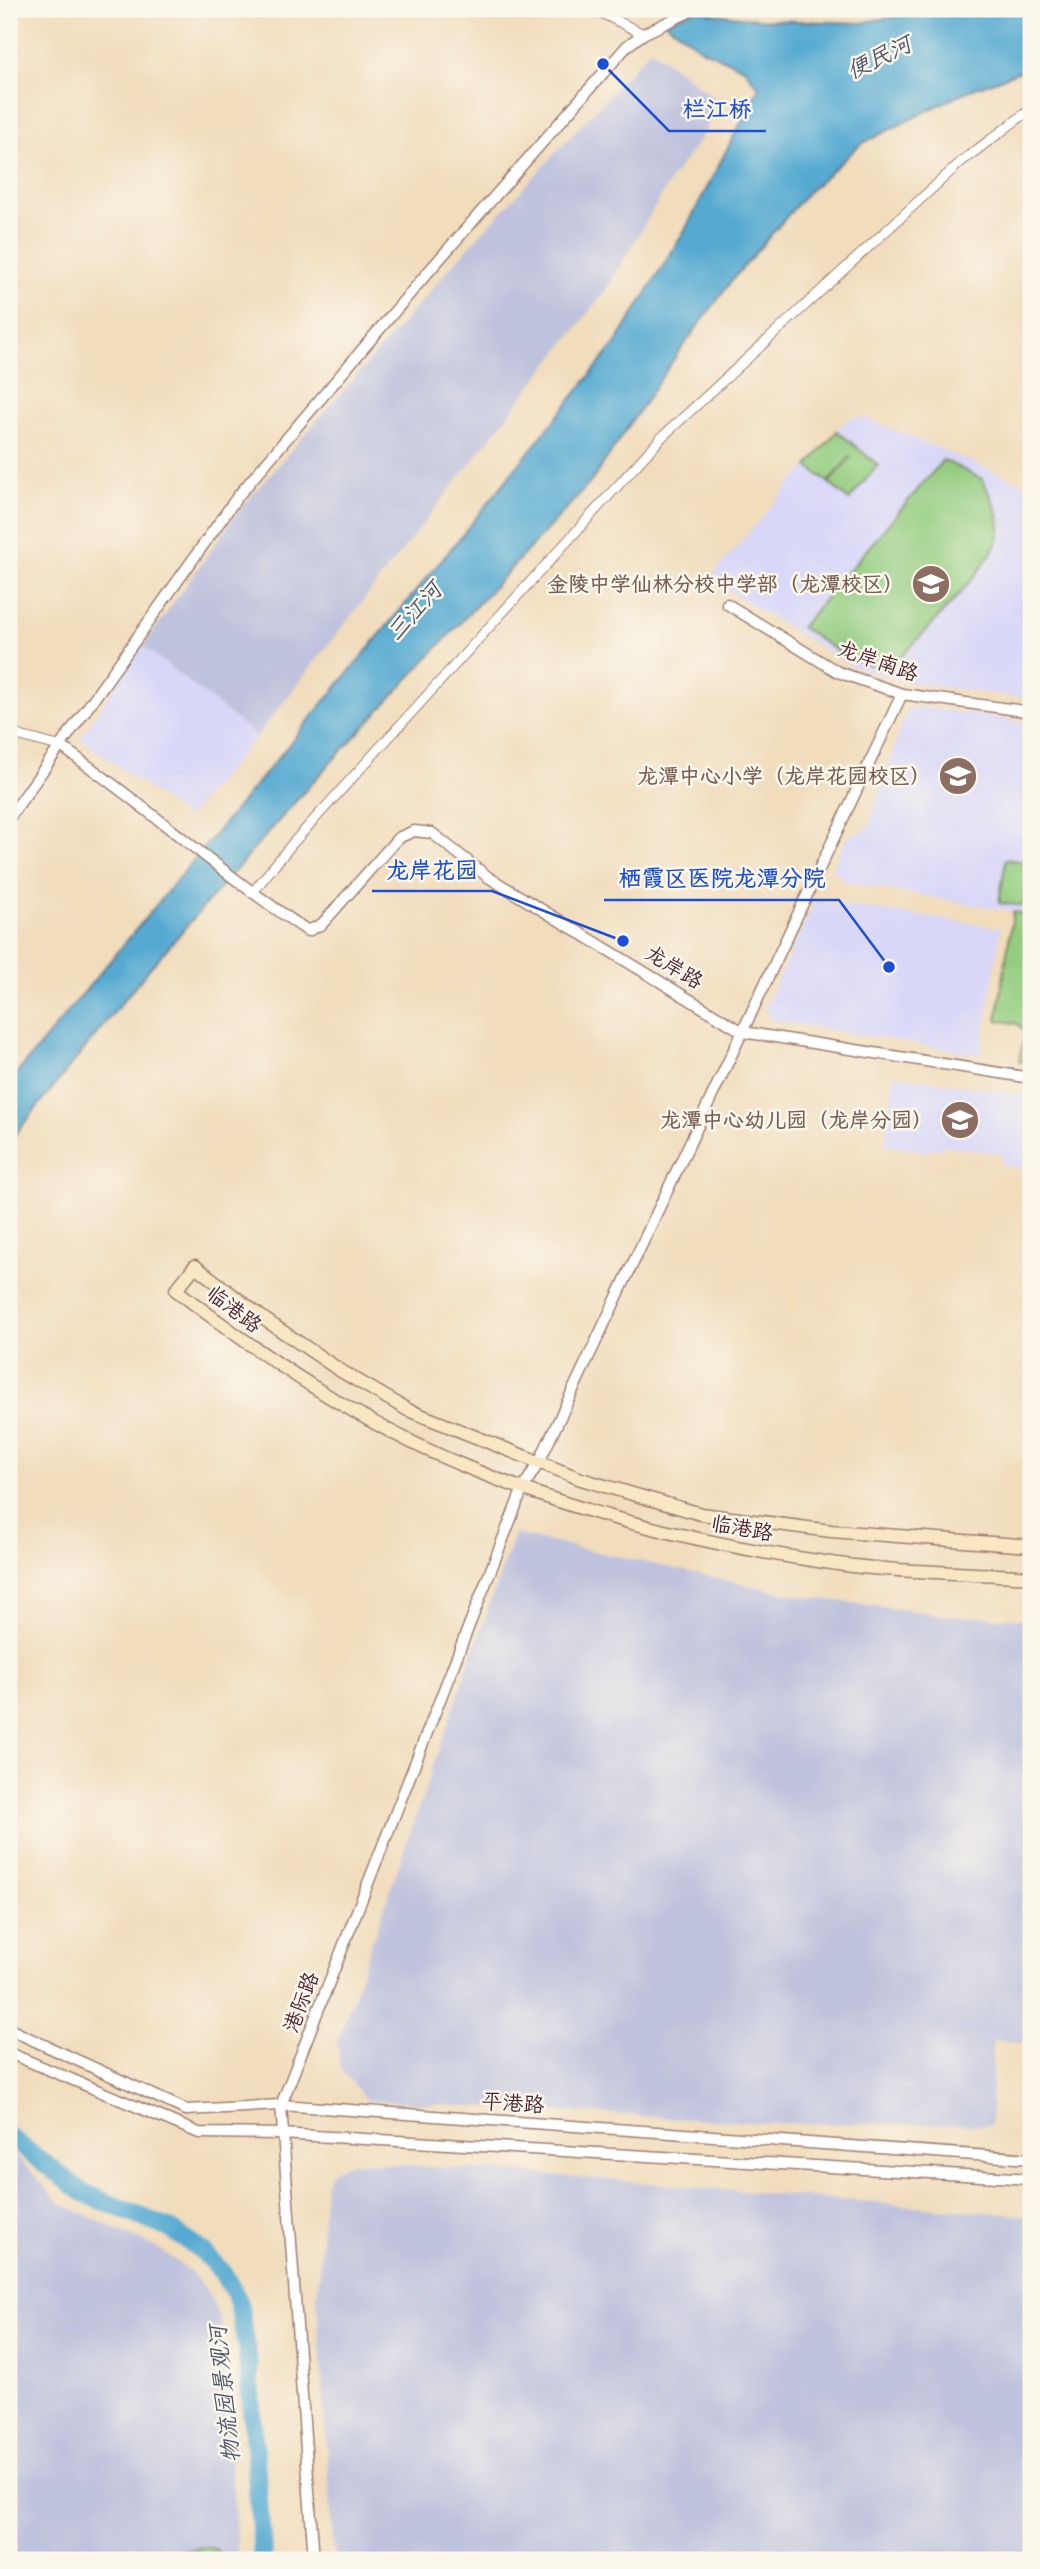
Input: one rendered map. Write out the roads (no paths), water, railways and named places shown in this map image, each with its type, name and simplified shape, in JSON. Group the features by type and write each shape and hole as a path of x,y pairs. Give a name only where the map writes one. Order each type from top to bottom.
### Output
{"main road":[{"name":"临港路","path":"1031,1546 831,1531 701,1514 580,1479 408,1410 341,1371 195,1266 176,1290 251,1347 385,1427 463,1466 523,1488 669,1534 833,1564 1031,1577"}],"street":[{"path":"594,9 647,32"},
{"path":"9,818 238,496 437,261 614,60 647,32 695,9"},
{"path":"9,733 62,747 251,893 292,844 662,437 962,161 1031,109"},
{"name":"龙岸南路","path":"727,604 838,672 902,694 1031,712"},
{"name":"港际路","path":"314,2560 281,2105 523,1488 539,1462 902,694"},
{"name":"龙岸路","path":"251,893 308,931 322,924 398,838 414,831 432,833 488,877 743,1032 1031,1078"},
{"name":"平港路","path":"9,2029 186,2110 281,2105 1031,2159"},
{"path":"9,2053 200,2133 281,2134 1031,2179"}],"water":[{"path":"697,9 715,14 767,20 860,23 937,9 1031,9 1031,67 963,93 861,144 807,193 733,279 678,353 591,482 310,785 150,968 9,1142 9,1083 464,533 616,343 684,232 759,88 744,68 703,50 665,22"}],"waterway":[{"name":"物流园景观河","path":"9,2137 84,2193 170,2229 201,2250 223,2273 238,2300 247,2349 263,2560"}],"place":[{"name":"栏江桥","path":"603,64"},
{"name":"金陵中学仙林分校中学部（龙潭校区）","path":"931,584"},
{"name":"龙潭中心小学（龙岸花园校区）","path":"958,776"},
{"name":"龙岸花园","path":"623,941"},
{"name":"栖霞区医院龙潭分院","path":"889,967"},
{"name":"龙潭中心幼儿园（龙岸分园）","path":"960,1120"}],"water label":[{"name":"便民河","path":"879,57"},
{"name":"三江河","path":"414,611"}]}
